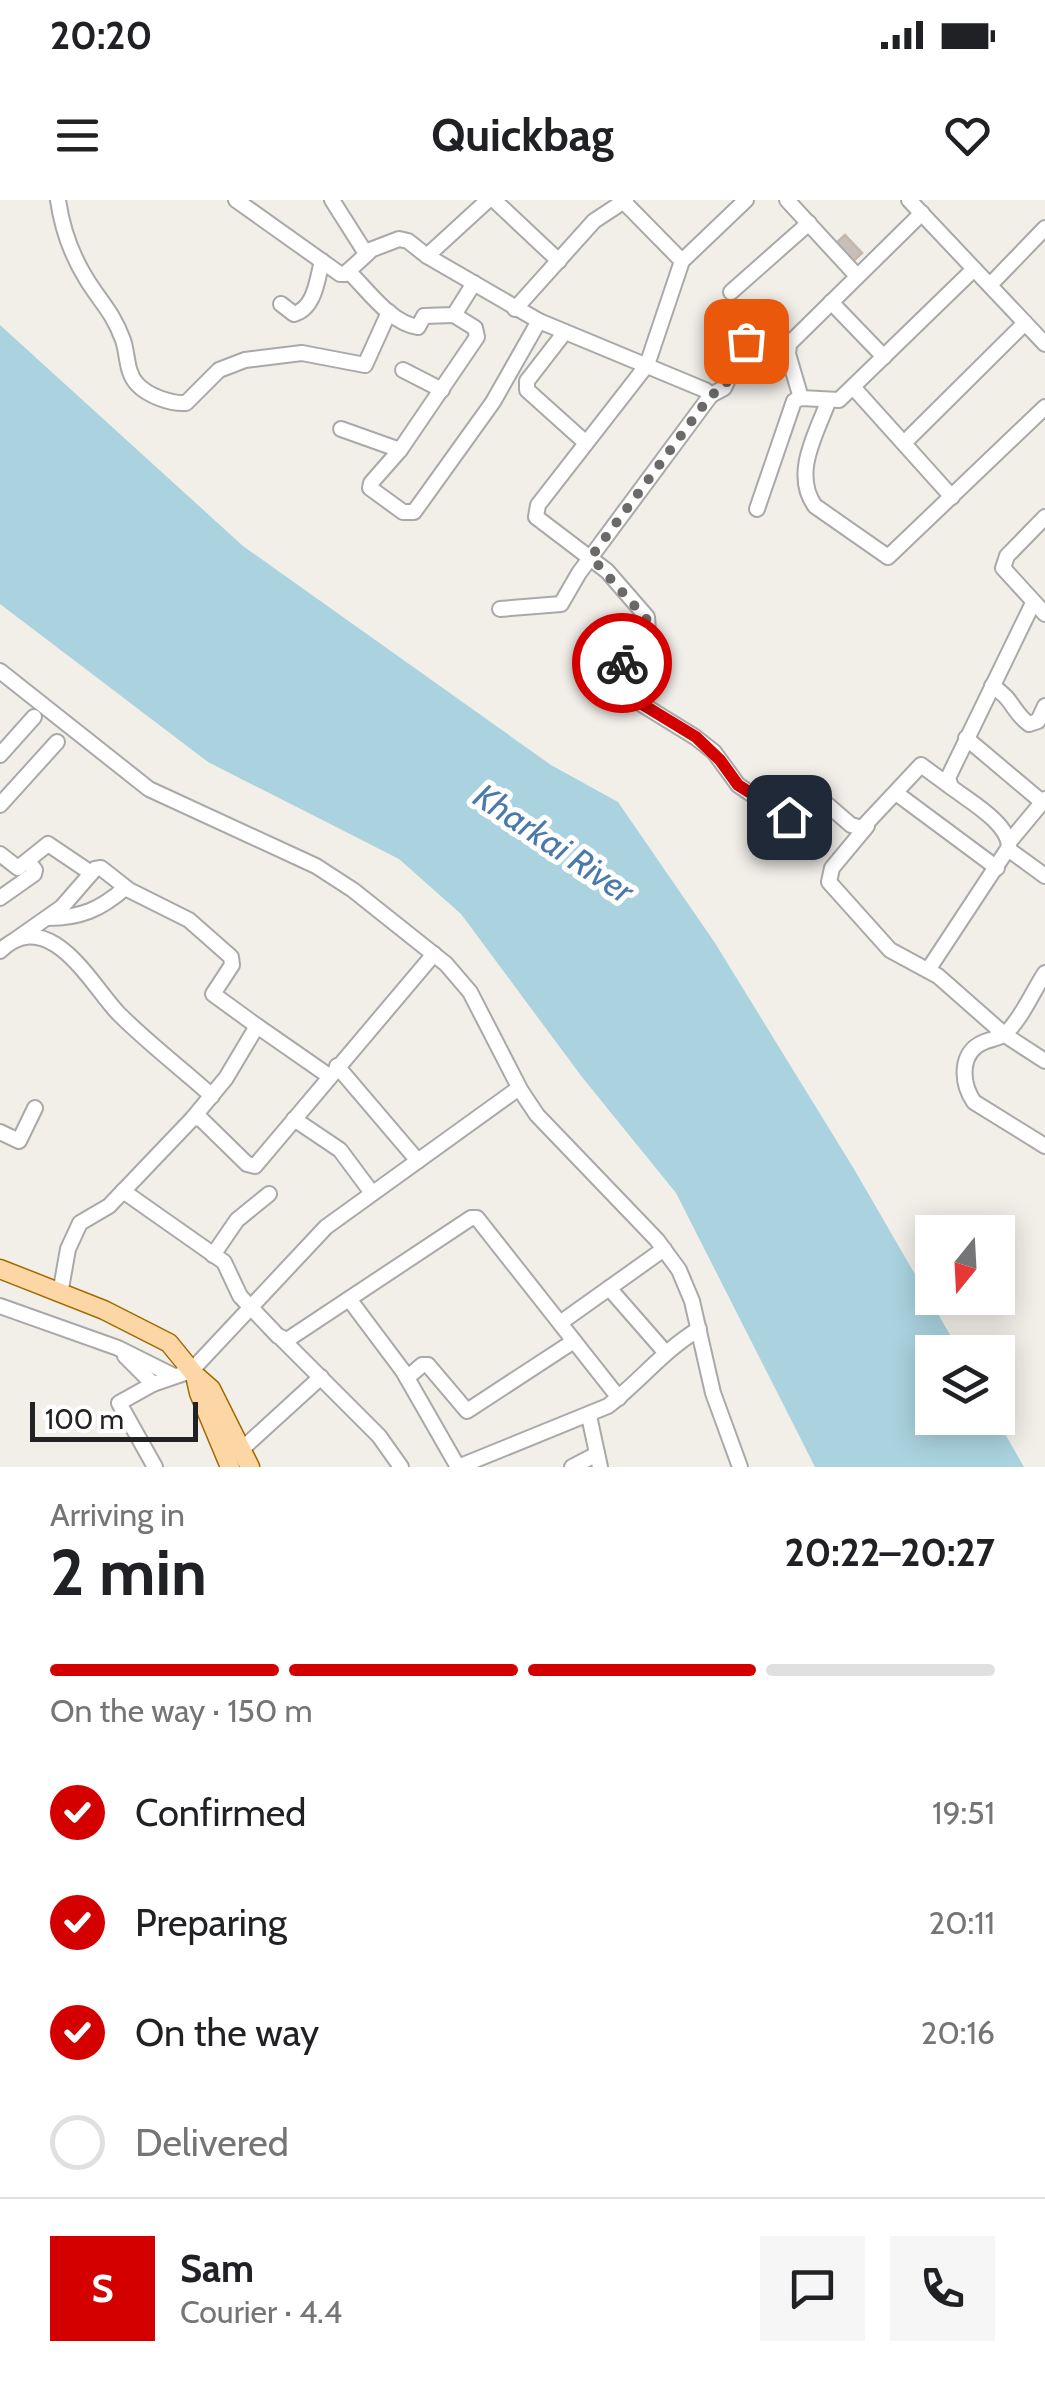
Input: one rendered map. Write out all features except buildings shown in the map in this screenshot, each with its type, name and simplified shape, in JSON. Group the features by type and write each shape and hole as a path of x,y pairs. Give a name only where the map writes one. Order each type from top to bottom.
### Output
{"main road":[{"path":"0,1269 156,1334 169,1343 230,1467"},
{"path":"187,1374 211,1389 246,1458"}],"street":[{"path":"58,200 68,243 88,281 109,307 125,345 130,374 144,391 154,395 186,403 219,370 273,354 302,353 366,365 389,312"},
{"path":"236,200 340,274 369,252 399,238 539,321 711,395"},
{"path":"332,200 361,247 369,252"},
{"path":"427,256 491,200 559,261"},
{"path":"746,200 682,261 647,365 536,512 540,522 591,557 649,622 648,632 608,680 609,684 705,744 738,785 782,815 792,816 815,794 852,825 867,826"},
{"path":"787,200 858,276"},
{"path":"909,200 1045,344"},
{"path":"515,308 594,221 625,201 682,261"},
{"path":"801,398 788,354 792,340 922,212"},
{"path":"731,292 808,223"},
{"path":"990,285 1045,228"},
{"path":"281,304 294,314 302,312 314,293 322,261"},
{"path":"758,509 791,405 801,398 838,400 974,269"},
{"path":"348,271 407,325 418,326 424,316 454,316 475,328 477,337 370,488 408,513 414,512 494,402 539,321"},
{"path":"454,316 474,283"},
{"path":"831,302 884,357"},
{"path":"904,443 1025,323"},
{"path":"565,332 528,381 527,390 586,443"},
{"path":"500,609 561,604 591,557 711,395 724,388 746,341 788,354"},
{"path":"404,370 442,390"},
{"path":"853,386 952,497"},
{"path":"828,402 805,468 806,489 815,506 888,557 1045,407"},
{"path":"342,430 400,450"},
{"path":"1045,517 1004,562 1006,574 1045,614"},
{"path":"952,787 948,774 1032,604"},
{"path":"0,672 149,789 270,842 353,890 434,954 470,992 519,1088 555,1137 664,1248 679,1270 692,1301 712,1393 740,1467"},
{"path":"992,686 1009,697 1022,719 1030,724 1038,721 1045,706"},
{"path":"0,755 34,717"},
{"path":"928,970 1009,845 1044,800 966,738"},
{"path":"0,805 57,742"},
{"path":"1045,876 1009,845 1004,830 920,765 832,868 829,882 890,950 928,970 1005,1035 1045,1061"},
{"path":"896,793 996,868"},
{"path":"0,854 14,868 21,867 48,844 92,873"},
{"path":"0,898 34,874 28,861"},
{"path":"0,951 62,907 101,868 125,888 190,920 231,956 232,965 213,994 257,1026 333,1071 418,1161"},
{"path":"48,918 84,915 125,888"},
{"path":"16,940 50,943 77,960 119,1014 212,1096"},
{"path":"194,1118 201,1119 252,1167 434,954"},
{"path":"1045,973 1005,1035 980,1043 964,1064 968,1091 974,1102 1045,1146"},
{"path":"60,1294 72,1234 80,1223 100,1213 194,1118 257,1026"},
{"path":"155,1467 119,1404 153,1384 187,1374 311,1241 519,1088"},
{"path":"0,1132 18,1141 35,1108"},
{"path":"294,1119 340,1150 372,1193"},
{"path":"123,1191 229,1269 236,1291 379,1436 402,1467"},
{"path":"213,1255 237,1220 269,1194"},
{"path":"282,1338 292,1339 474,1217 619,1398"},
{"path":"560,1322 664,1248"},
{"path":"609,1288 665,1352"},
{"path":"349,1299 384,1341 458,1467 589,1416 619,1398 665,1352 699,1328"},
{"path":"0,1306 187,1374"},
{"path":"408,1378 422,1365 428,1365 467,1410 574,1341"},
{"path":"118,1348 153,1384"},
{"path":"246,1458 320,1377"},
{"path":"572,1467 598,1460 589,1416"}],"water":[{"name":"Kharkai River","path":"0,325 243,546 551,765 618,802 715,943 915,1274 915,1315 939,1315 950,1335 915,1335 915,1435 1006,1435 1024,1467 815,1467 676,1193 582,1077 461,914 399,859 208,762 0,604"}],"way so far":[{"path":"622,663 645,636 650,627 648,617 591,557 711,395 724,388 746,341"}],"route":[{"path":"622,663 609,684 696,737 738,785 789,817"}]}
